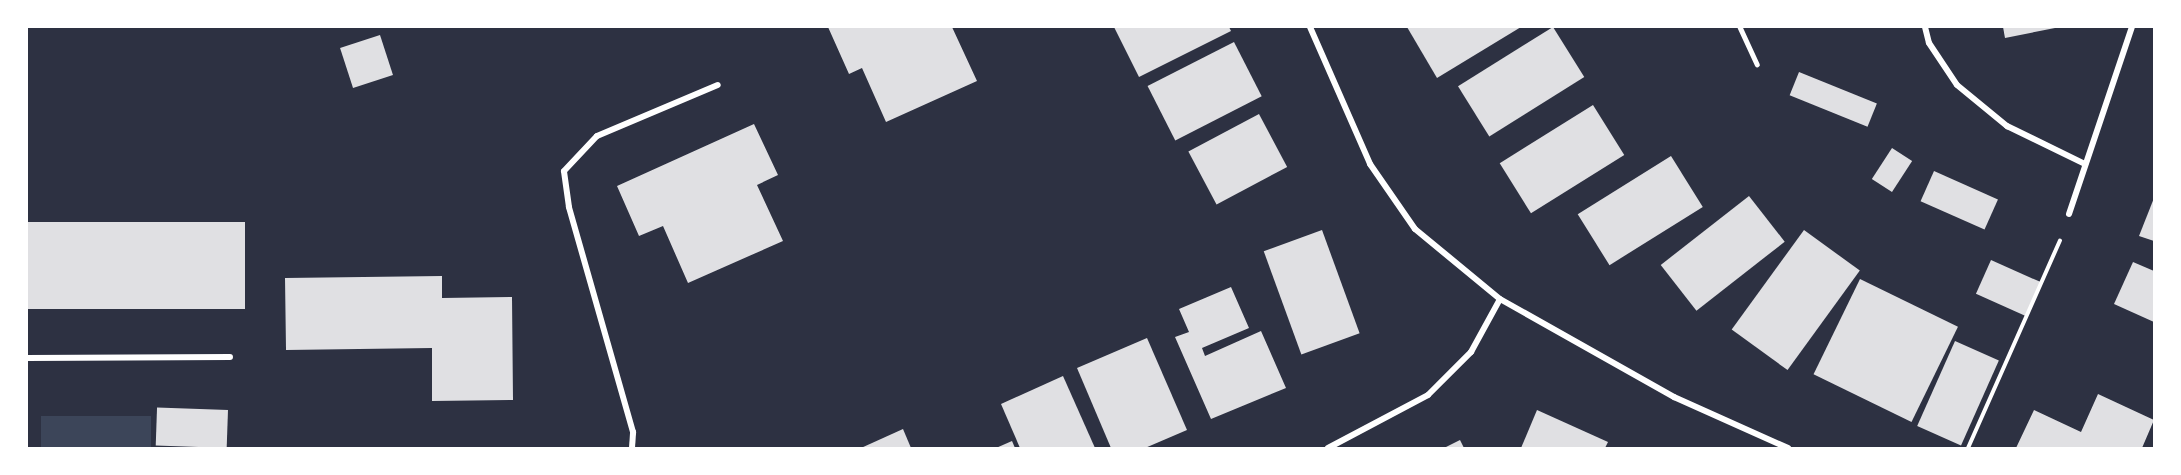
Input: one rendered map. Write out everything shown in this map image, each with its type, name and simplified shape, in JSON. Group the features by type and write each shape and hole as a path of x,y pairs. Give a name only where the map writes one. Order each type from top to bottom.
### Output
{"street":[{"path":"1310,27 1370,164 1415,230 1500,299 1674,397 1788,448"},
{"path":"1925,27 1929,43 1957,85 2007,126 2085,164"},
{"path":"2069,214 2132,27"},
{"path":"633,448 633,432 568,207 564,171 597,136 718,85"},
{"path":"1328,448 1428,395 1471,352 1500,299"},
{"path":"27,358 230,357"}],"lane":[{"path":"1740,27 1757,64"}],"path":[{"path":"1968,448 2049,271 2069,214"}],"shaded area":[{"path":"41,416 151,416 151,448 41,448"}],"building":[{"path":"828,27 952,27 977,81 886,122 862,68 849,74"},
{"path":"1114,27 1229,27 1231,31 1139,77"},
{"path":"1407,27 1521,27 1437,78"},
{"path":"1553,27 1584,77 1489,136 1458,86"},
{"path":"2003,27 2055,27 2055,28 2005,38"},
{"path":"380,35 393,75 353,88 340,48"},
{"path":"1234,42 1262,96 1175,140 1148,86"},
{"path":"1799,72 1877,103 1868,127 1790,95"},
{"path":"1593,105 1624,155 1531,213 1500,163"},
{"path":"1259,114 1287,167 1217,205 1188,152"},
{"path":"754,124 778,175 757,185 783,241 688,283 663,226 639,236 617,186"},
{"path":"1892,148 1912,161 1892,192 1872,179"},
{"path":"1671,156 1703,207 1610,265 1578,214"},
{"path":"1934,171 1998,199 1985,230 1921,201"},
{"path":"1749,196 1785,242 1696,311 1661,265"},
{"path":"2154,198 2154,241 2139,236"},
{"path":"27,222 245,222 245,309 27,309"},
{"path":"1322,230 1360,333 1301,355 1264,251"},
{"path":"1804,230 1860,271 1788,370 1732,330"},
{"path":"1991,260 2041,282 2026,316 1976,294"},
{"path":"2133,262 2154,271 2154,322 2114,304"},
{"path":"442,276 442,298 512,297 513,400 432,401 432,348 286,350 285,278"},
{"path":"1860,279 1958,327 1912,422 1814,374"},
{"path":"1231,287 1249,328 1202,348 1205,356 1261,331 1286,388 1211,419 1175,337 1189,332 1179,309"},
{"path":"1147,338 1187,430 1145,448 1111,448 1077,368"},
{"path":"1955,341 1999,361 1961,445 1917,426"},
{"path":"1063,376 1095,448 1020,448 1001,404"},
{"path":"2098,394 2154,420 2142,448 2016,448 2034,410 2081,432"},
{"path":"157,408 228,410 227,448 156,445"},
{"path":"1537,410 1608,442 1605,448 1521,448"},
{"path":"903,429 911,448 861,448"},
{"path":"1460,440 1464,448 1444,448"},
{"path":"1012,441 1015,448 996,448"}]}
